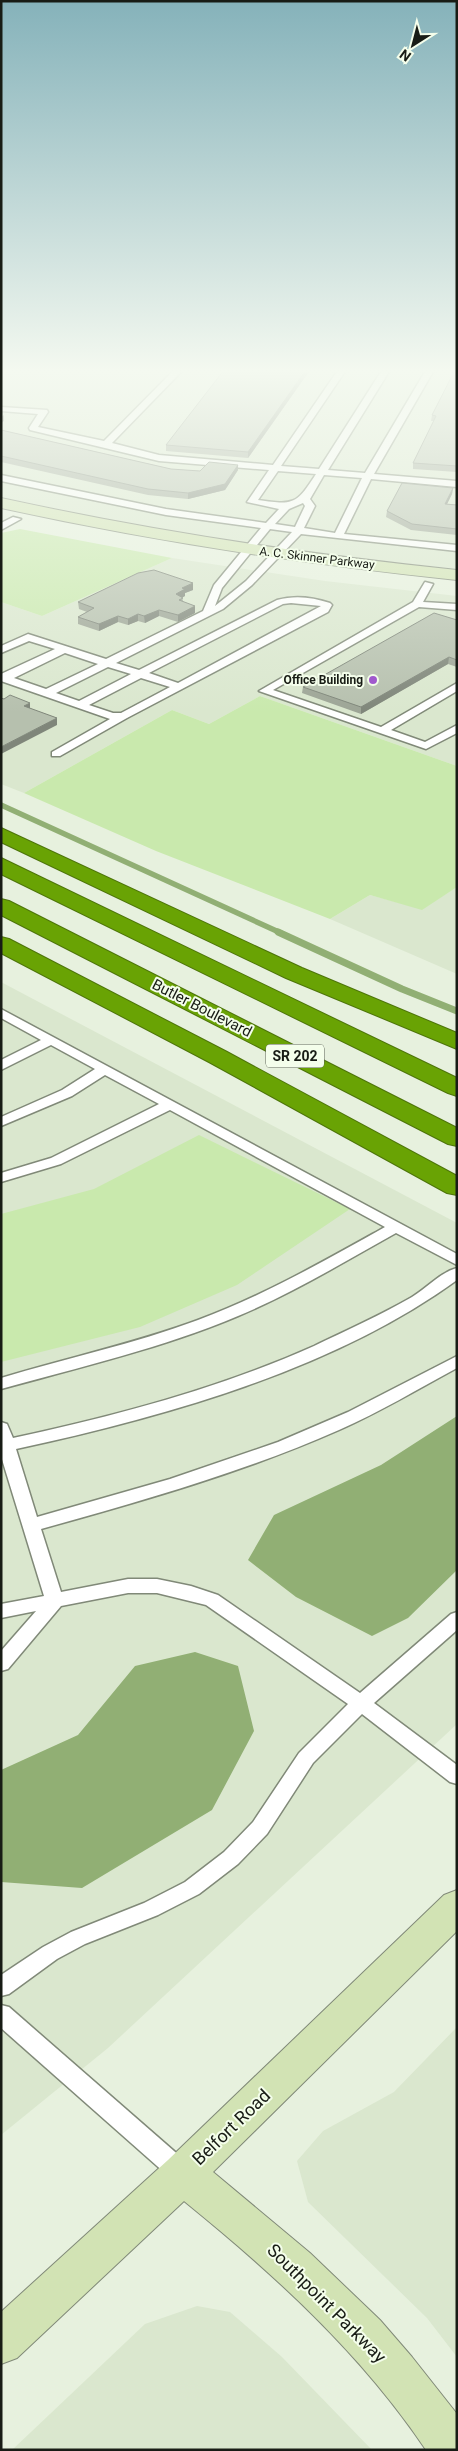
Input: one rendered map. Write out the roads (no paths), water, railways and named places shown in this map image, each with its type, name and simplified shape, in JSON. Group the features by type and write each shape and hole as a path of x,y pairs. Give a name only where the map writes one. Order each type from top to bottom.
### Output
{"highway":[{"path":"1,834 294,973 457,1042"},
{"name":"SR 202","path":"1,865 457,1088"},
{"name":"Butler Boulevard","path":"1,906 457,1138"},
{"path":"1,944 218,1056 457,1187"}],"main road":[{"name":"A. C. Skinner Parkway","path":"1,503 244,555"},
{"name":"A. C. Skinner Parkway","path":"6,520 103,537 244,555 457,587"},
{"name":"A. C. Skinner Parkway","path":"272,559 457,575"},
{"name":"Belfort Road","path":"1,2342 183,2174 457,1906"},
{"name":"Southpoint Parkway","path":"183,2174 236,2216 280,2255 374,2346 417,2398 454,2450"}],"lane":[{"path":"32,484 166,512 266,528 457,548"},
{"path":"264,484 252,502 286,507"},
{"path":"208,611 216,587 286,507 304,499 314,484"},
{"path":"338,536 364,484"},
{"path":"47,693 208,611 220,607 233,598 298,532 310,506 304,499"},
{"path":"428,584 417,604 264,692 426,746 457,728"},
{"path":"56,754 123,716 324,610 327,605 288,599 280,602 80,705"},
{"path":"417,604 457,607"},
{"path":"1,650 28,637 180,687"},
{"path":"3,677 64,649"},
{"path":"3,677 112,716 123,716"},
{"path":"382,731 457,686"},
{"path":"1,1013 457,1260"},
{"path":"1,1066 51,1040"},
{"path":"1,1122 67,1093 105,1069"},
{"path":"1,1178 56,1161 171,1104"},
{"path":"1,1384 122,1350 231,1313 319,1270 396,1227"},
{"path":"7,1445 70,1433 143,1414 249,1378 323,1347 414,1303 457,1273"},
{"path":"31,1525 129,1499 227,1468 321,1431 457,1361"},
{"path":"1,1428 55,1601"},
{"path":"1,1611 128,1586 157,1586 191,1593 212,1600 260,1631 361,1703 457,1776"},
{"path":"1,1664 55,1601"},
{"path":"1,1987 50,1953 78,1938 151,1909 192,1888 231,1858 260,1828 306,1758 361,1703 457,1619"},
{"path":"1,2014 183,2174"}],"waterway":[{"path":"1,805 281,933"},
{"path":"278,932 402,989 457,1011"}],"place":[{"name":"Office Building","path":"373,680"}]}
